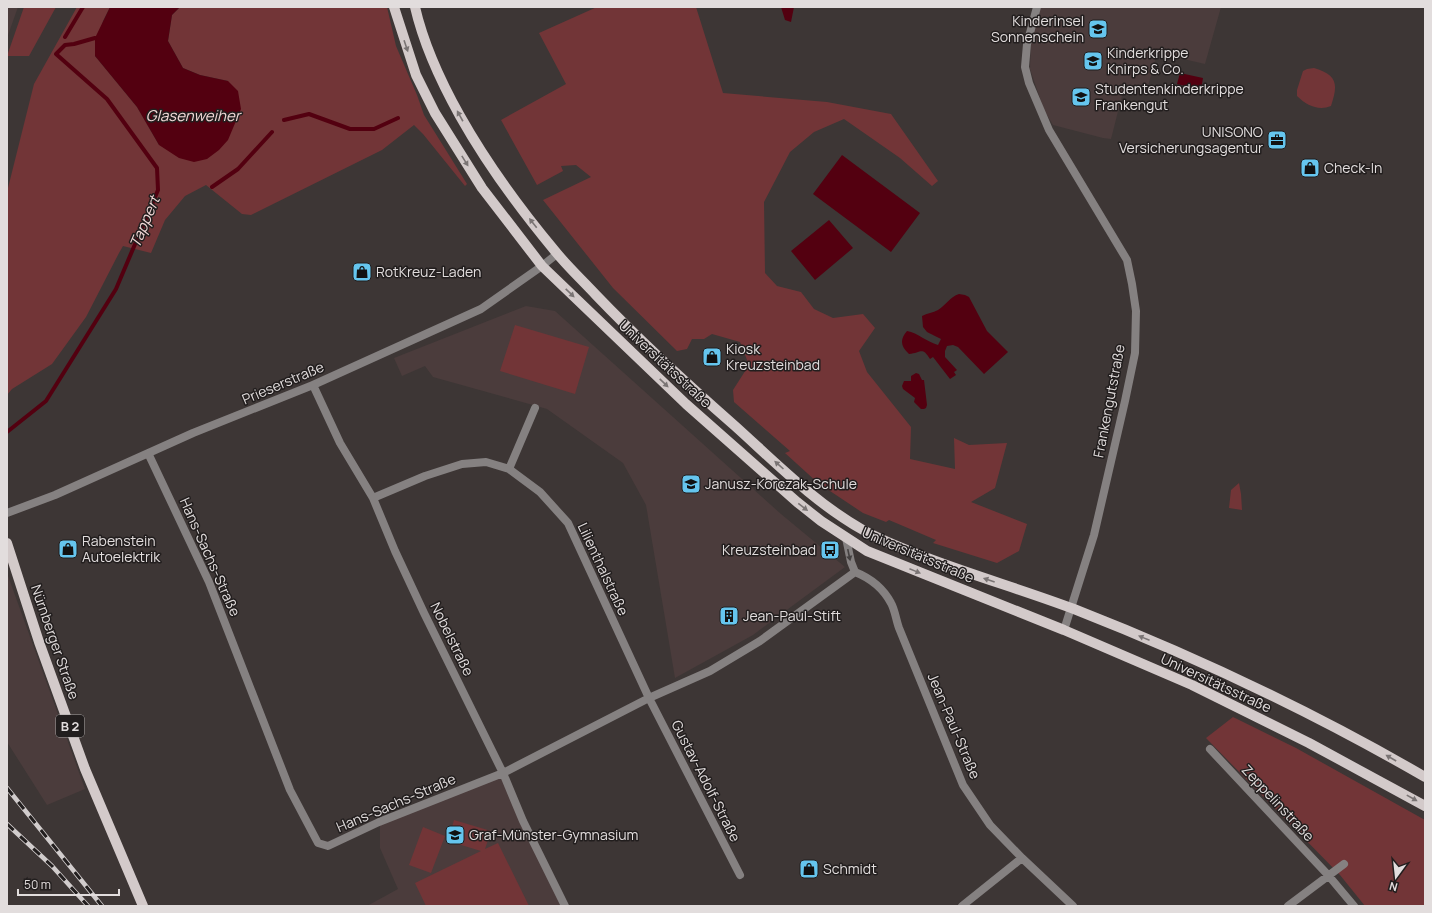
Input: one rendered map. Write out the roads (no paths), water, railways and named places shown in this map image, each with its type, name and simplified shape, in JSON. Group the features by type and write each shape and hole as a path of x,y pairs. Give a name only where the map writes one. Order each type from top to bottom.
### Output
{"main road":[{"name":"Universitätsstraße","path":"394,7 416,75 435,113 482,188 542,266 686,404 797,502 821,521 866,551 893,563 1064,630 1192,685 1309,743 1425,806"},
{"name":"Universitätsstraße","path":"415,7 420,30 434,65 475,142 503,184 557,254 612,312 692,388 805,489 829,508 861,529 890,544 1072,608 1195,659 1319,720 1425,777"},
{"name":"Nürnberger Straße","path":"7,543 39,642 85,769 143,906"}],"street":[{"name":"Frankengutstraße","path":"1037,7 1028,44 1025,67 1029,83 1049,130 1127,260 1136,311 1135,353 1125,401 1094,535 1064,630"},
{"name":"Prieserstraße","path":"7,513 54,495 148,453 313,385 481,310 557,254"},
{"name":"Nobelstraße","path":"313,385 340,443 372,498 424,613 503,773 523,821 565,906"},
{"path":"509,469 535,408"},
{"name":"Hans-Sachs-Straße","path":"148,453 209,582 290,790 318,843 328,846 379,822 503,773 649,698 710,671 760,642 855,572"},
{"name":"Lilienthalstraße","path":"372,498 425,476 466,463 486,462 509,469 540,492 568,523 649,698"},
{"path":"846,538 851,562 855,572"},
{"name":"Jean-Paul-Straße","path":"855,572 876,584 891,603 899,628 963,785 990,825 1022,858 1073,906"},
{"name":"Gustav-Adolf-Straße","path":"649,698 740,875"},
{"name":"Zeppelinstraße","path":"1210,749 1328,875 1354,906"},
{"path":"962,906 1022,858"},
{"path":"1288,906 1344,864"}],"water":[{"name":"Glasenweiher","path":"110,7 180,7 172,15 168,41 183,68 200,75 228,81 238,91 241,109 228,140 219,150 207,159 194,162 179,158 159,145 137,107 95,56 95,38"},
{"path":"781,7 794,7 791,22 785,20"},
{"path":"1180,73 1203,78 1201,90 1177,84"},
{"path":"842,155 920,213 891,252 813,194"},
{"path":"829,220 853,248 815,280 791,251"},
{"path":"959,294 969,297 987,331 1008,352 984,374 958,347 953,345 947,346 945,357 957,370 954,372 956,375 950,379 933,357 930,359 923,351 909,354 904,348 902,340 907,331 938,345 941,339 927,332 923,327 922,316 938,310 953,297"},
{"path":"916,373 919,374 922,380 924,380 927,405 924,409 921,409 914,402 915,398 903,389 902,386 904,381 911,381 911,376"}],"waterway":[{"name":"Tappert","path":"65,37 83,7"},
{"name":"Tappert","path":"7,432 46,401 116,289 158,190 157,168 107,99 56,54 65,45 95,38"},
{"path":"284,120 309,114 350,129 374,129 398,118"},
{"path":"212,187 238,169 272,132"}],"railway":[{"path":"7,788 102,906"},
{"path":"7,824 52,866 88,906"}],"place":[{"name":"Kinderinsel Sonnenschein","path":"1098,29"},
{"name":"Kinderkrippe Knirps & Co.","path":"1093,61"},
{"name":"Studentenkinderkrippe Frankengut","path":"1081,97"},
{"name":"UNISONO Versicherungsagentur","path":"1277,140"},
{"name":"Check-In","path":"1310,168"},
{"name":"RotKreuz-Laden","path":"362,272"},
{"name":"Kiosk Kreuzsteinbad","path":"712,357"},
{"name":"Janusz-Korczak-Schule","path":"691,484"},
{"name":"Rabenstein Autoelektrik","path":"68,549"},
{"name":"Kreuzsteinbad","path":"830,550"},
{"name":"Jean-Paul-Stift","path":"729,616"},
{"name":"Graf-Münster-Gymnasium","path":"455,835"},
{"name":"Schmidt","path":"809,869"}]}
